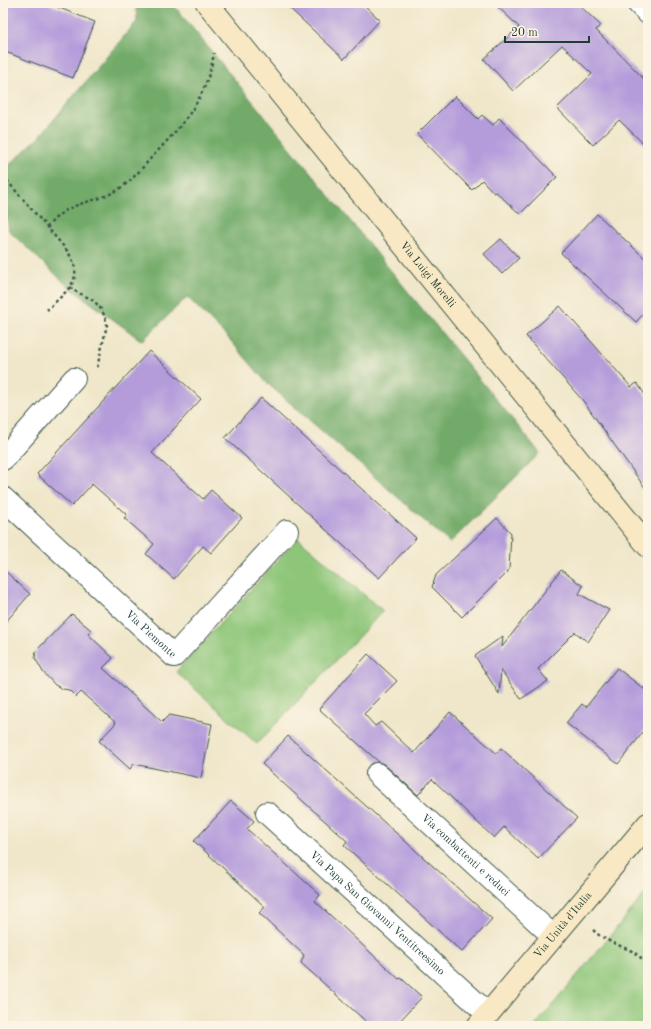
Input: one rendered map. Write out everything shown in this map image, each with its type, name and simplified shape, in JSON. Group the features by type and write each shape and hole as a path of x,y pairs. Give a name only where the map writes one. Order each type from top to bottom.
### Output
{"street":[{"name":"Via Luigi Morelli","path":"207,3 648,546"},
{"path":"638,3 648,13"},
{"path":"3,459 85,376"},
{"name":"Via Piemonte","path":"3,498 174,656 287,530"},
{"name":"Via combattenti e reduci","path":"377,774 553,936"},
{"name":"Via Papa San Giovanni Ventitreesimo","path":"267,813 483,1020"},
{"name":"Via Unità d'Italia","path":"483,1020 648,824"}],"path":[{"path":"47,228 58,215 67,210 82,203 109,195 118,190 145,165 180,127 197,102 212,66 215,46"},
{"path":"3,176 70,255 75,268 76,277 72,285 47,310"},
{"path":"70,288 96,303 104,315 107,325 98,363 85,376"},
{"path":"593,930 611,942 632,951 648,963"}],"green space":[{"path":"134,3 172,3 540,453 450,543 267,383 230,340 187,297 142,341 68,286 9,231 3,196 3,171 39,137 137,21"},
{"path":"298,538 383,611 257,744 176,672"},
{"path":"648,890 648,1026 535,1026"}],"building":[{"path":"3,3 47,3 95,22 73,78 3,51"},
{"path":"284,3 362,3 380,20 344,59"},
{"path":"494,3 577,3 600,25 596,30 648,83 648,148 619,120 593,145 557,108 592,74 562,45 513,91 484,59 519,27"},
{"path":"455,96 478,119 482,115 493,125 499,118 557,177 520,214 496,192 494,193 482,180 472,190 417,134"},
{"path":"597,214 648,261 648,309 636,322 561,253"},
{"path":"501,239 519,258 502,274 484,254"},
{"path":"560,306 631,387 637,383 648,399 648,492 584,402 526,336"},
{"path":"149,351 201,399 152,453 203,499 211,490 242,518 211,553 203,546 174,579 146,554 154,544 124,518 127,515 92,484 72,506 37,474"},
{"path":"261,398 416,538 379,578 225,438"},
{"path":"497,518 511,533 509,570 462,617 432,587 436,575"},
{"path":"3,569 30,594 3,625"},
{"path":"561,570 583,586 579,594 609,610 588,642 575,632 538,669 548,681 521,699 501,670 499,694 475,656 503,636 502,647"},
{"path":"72,614 91,630 88,634 113,658 103,668 162,722 169,715 212,724 201,778 134,764 130,769 99,741 116,723 81,692 76,697 69,690 55,685 43,672 35,658 36,651"},
{"path":"368,654 397,681 364,714 375,726 381,722 414,753 450,712 496,753 501,748 577,818 538,859 504,827 494,838 432,779 418,795 319,709"},
{"path":"617,668 648,692 648,726 618,764 566,723 582,704 586,707"},
{"path":"288,736 492,919 462,952 344,845 347,841 262,764"},
{"path":"231,801 254,821 247,829 320,895 315,901 399,979 401,978 422,997 395,1026 371,1026 301,963 304,955 259,913 265,907 194,841"}]}
